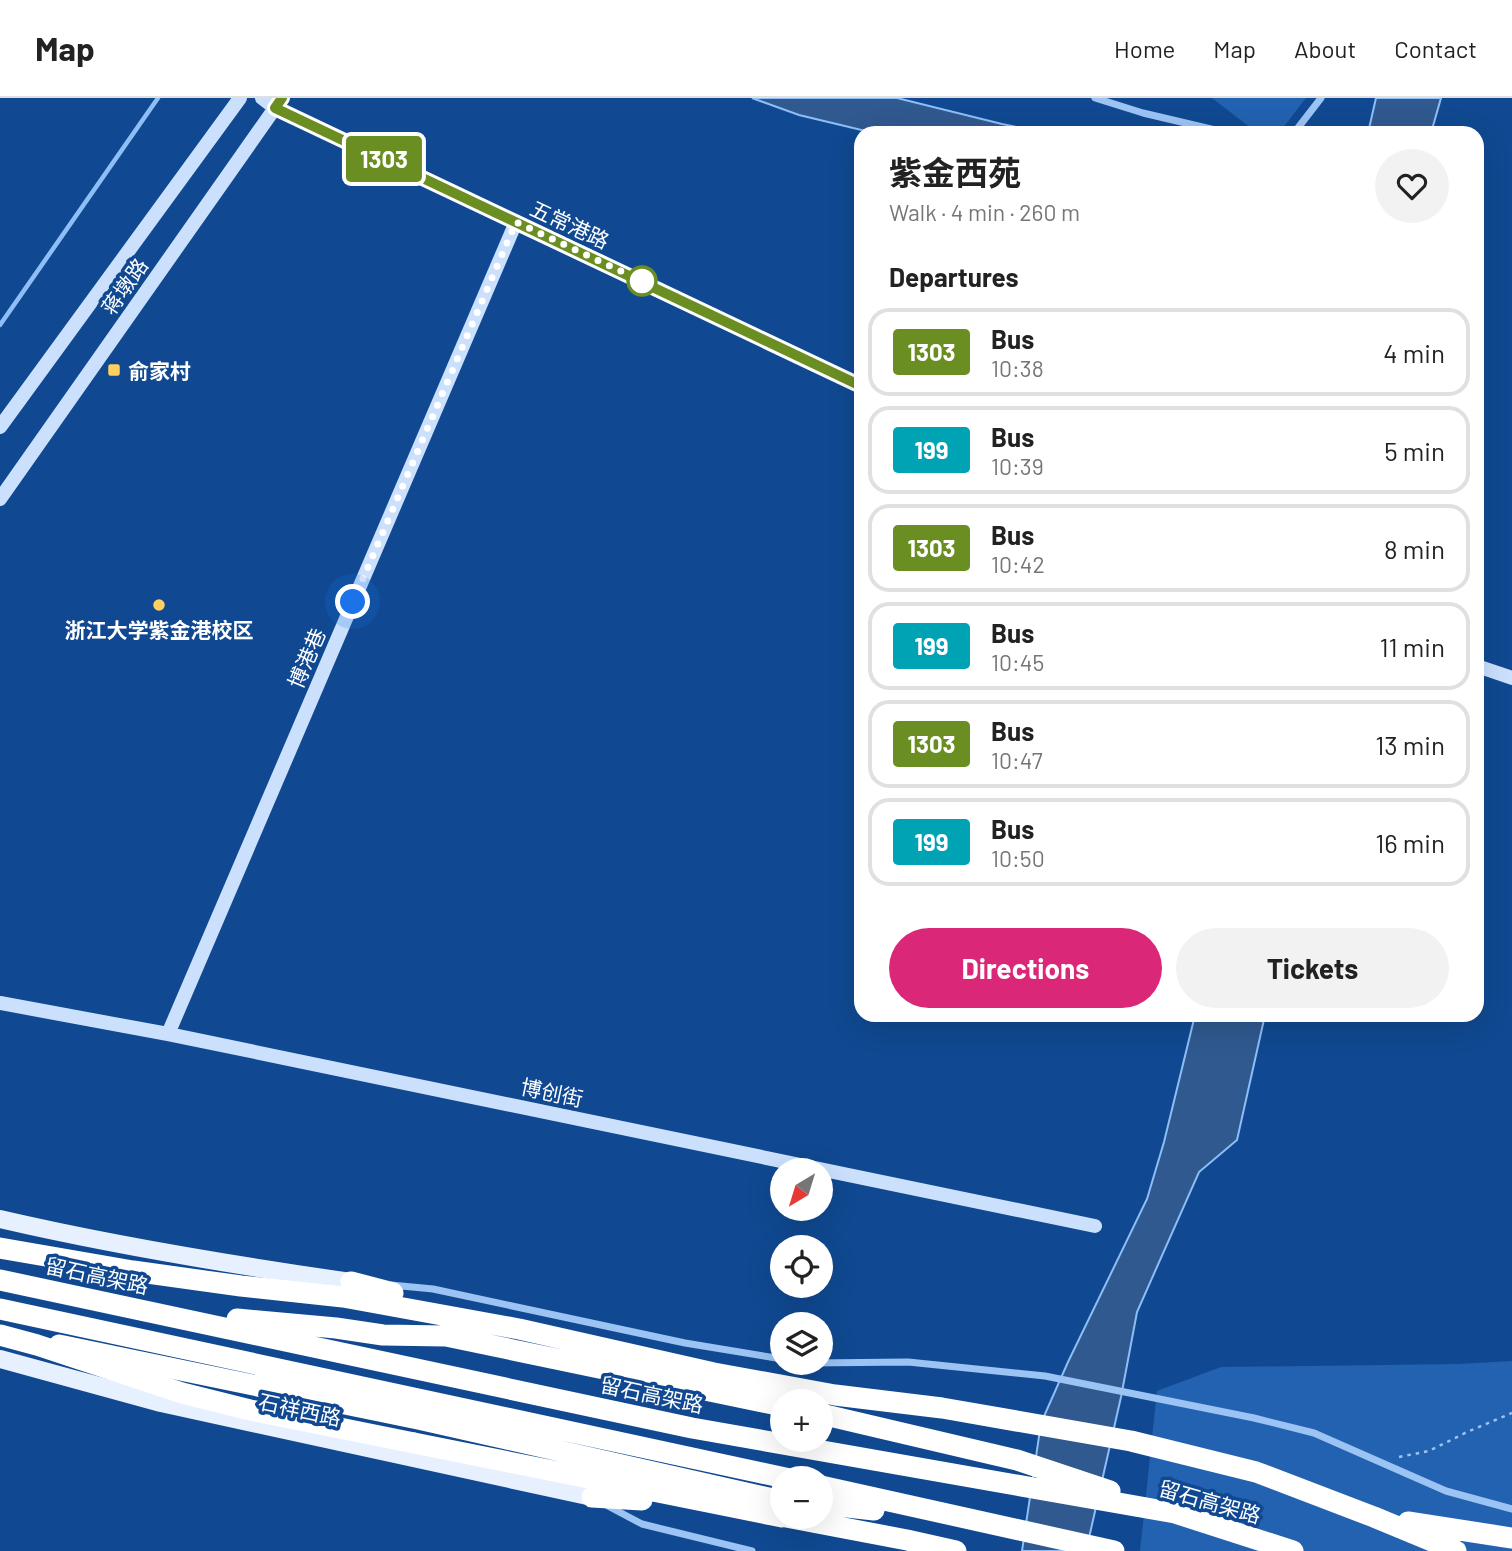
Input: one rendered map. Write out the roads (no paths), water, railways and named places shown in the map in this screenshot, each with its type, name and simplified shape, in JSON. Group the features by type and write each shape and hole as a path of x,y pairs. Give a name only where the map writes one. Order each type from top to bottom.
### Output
{"highway":[{"path":"0,1248 133,1271 343,1297 519,1329 714,1373 835,1395 942,1408 1131,1441 1256,1472 1457,1551"},
{"path":"0,1266 73,1289 182,1311 383,1335 446,1336 770,1404"},
{"name":"留石高架路","path":"0,1280 692,1428 1175,1513 1293,1551"},
{"path":"351,1282 519,1329"},
{"path":"0,1309 770,1475"},
{"path":"0,1337 49,1343 418,1419 770,1498"},
{"path":"0,1337 37,1345 193,1396 250,1410 770,1514"},
{"path":"833,1417 1017,1460 1175,1513"},
{"path":"833,1489 1114,1551"},
{"path":"592,1497 720,1505"},
{"path":"833,1505 866,1508 1036,1543 1073,1542"},
{"path":"1374,1517 1512,1538"},
{"path":"833,1526 956,1551"}],"main road":[{"path":"0,1219 159,1252 351,1282"},
{"name":"石祥西路","path":"0,1359 161,1403 592,1497"}],"street":[{"name":"蒋墩路","path":"0,427 240,98"},
{"name":"五常港路","path":"261,98 279,103 516,222 854,383"},
{"path":"1095,98 1198,126"},
{"path":"1299,126 1321,98"},
{"name":"蒋墩路","path":"0,499 279,103"},
{"name":"博港巷","path":"168,1034 516,222"},
{"path":"1484,668 1512,678"},
{"name":"博创街","path":"0,1003 168,1034 1096,1226"},
{"path":"351,1282 433,1289 685,1343 770,1357"},
{"path":"833,1363 908,1362 1045,1377 1254,1418 1314,1433 1446,1491 1512,1509"},
{"path":"592,1497 642,1524 752,1551"}],"waterway":[{"path":"0,325 158,98"}],"place":[{"name":"俞家村","path":"114,370"},
{"name":"浙江大学紫金港校区","path":"159,605"}]}
